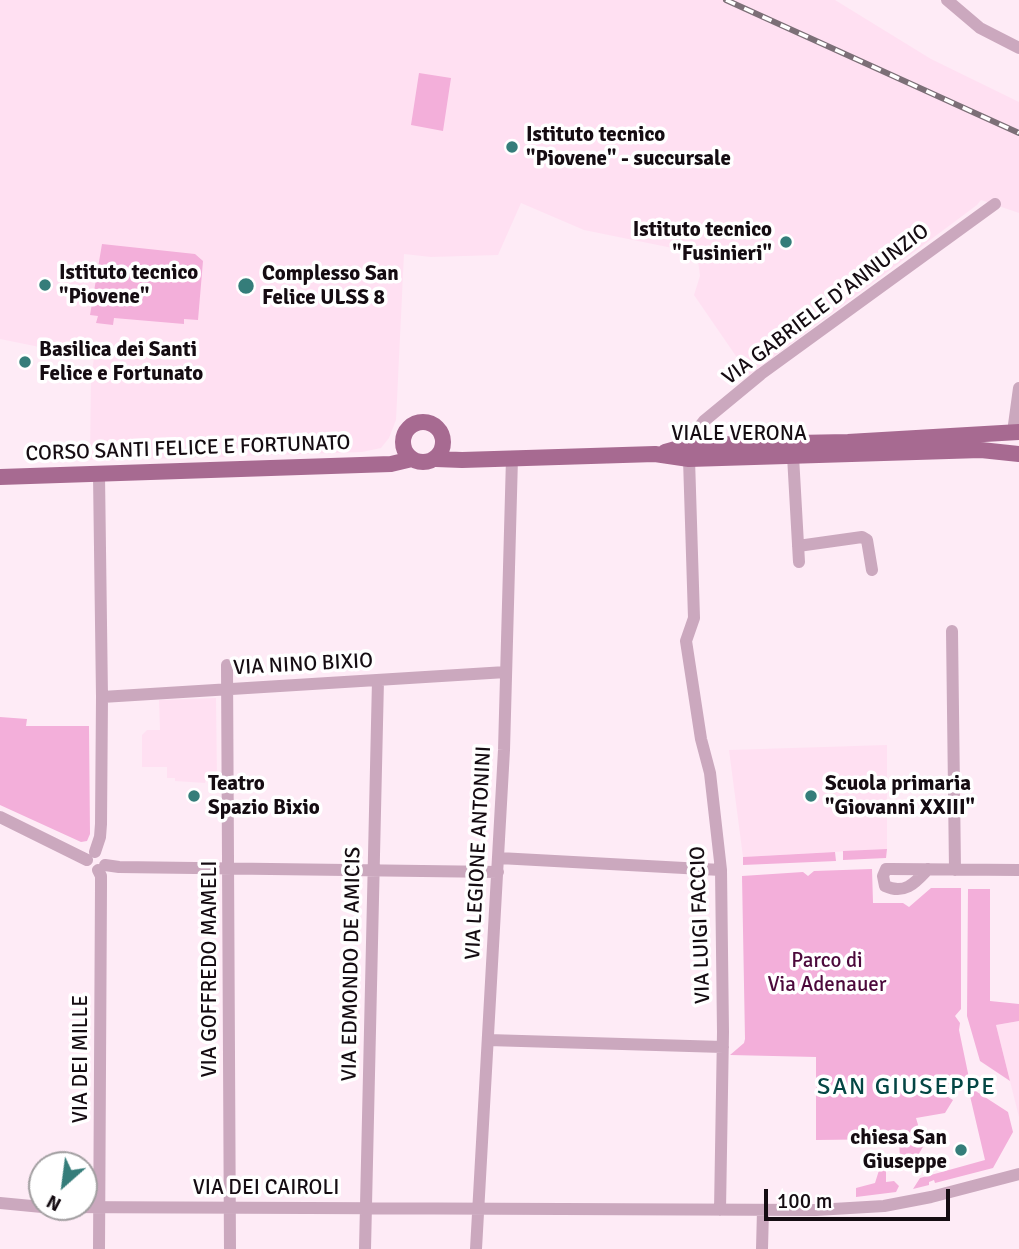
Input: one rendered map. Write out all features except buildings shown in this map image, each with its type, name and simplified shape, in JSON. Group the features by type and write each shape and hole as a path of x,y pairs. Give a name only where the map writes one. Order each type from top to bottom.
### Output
{"main road":[{"path":"475,458 444,441 436,426 421,422 408,429 403,443 405,452 412,459 424,463 436,459 512,458"},
{"name":"VIALE VERONA","path":"512,458 655,454 1016,432"},
{"path":"436,459 444,441"},
{"name":"CORSO SANTI FELICE E FORTUNATO","path":"377,463 403,443"},
{"name":"VIALE VERONA","path":"689,452 793,456 981,450 1019,454"},
{"name":"CORSO SANTI FELICE E FORTUNATO","path":"0,477 391,464 412,459"}],"street":[{"path":"947,0 980,28 1019,48"},
{"name":"VIA GABRIELE D'ANNUNZIO","path":"689,452 693,432 761,374 995,204"},
{"path":"1016,432 1019,388"},
{"name":"VIA LUIGI FACCIO","path":"689,452 694,618 685,641 701,738 710,773 722,870 720,1210"},
{"path":"793,456 799,562"},
{"name":"VIA LEGIONE ANTONINI","path":"476,1249 498,865 512,458"},
{"path":"99,475 102,696 100,837 91,856 90,867 373,869 498,865 722,870"},
{"path":"799,546 862,537 867,540 872,570"},
{"path":"952,631 955,870"},
{"name":"VIA GOFFREDO MAMELI","path":"227,665 230,1249"},
{"name":"VIA NINO BIXIO","path":"102,696 506,671"},
{"name":"VIA EDMONDO DE AMICIS","path":"365,1249 378,680"},
{"path":"0,817 91,856"},
{"name":"VIA DEI MILLE","path":"99,1249 101,868"},
{"path":"928,870 1019,870"},
{"path":"488,1040 723,1047"},
{"name":"VIA DEI CAIROLI","path":"100,1207 816,1210 884,1206 1019,1174"},
{"path":"0,1203 28,1206"},
{"path":"762,1249 763,1210"}],"shaded area":[{"path":"0,0 835,0 931,59 1019,102 1019,213 981,200 749,375 694,295 700,276 697,253 584,230 521,203 498,255 431,257 404,254 396,420 389,438 381,448 362,452 243,456 242,453 228,454 227,457 90,460 91,379 94,358 0,339"},
{"path":"216,698 217,781 175,781 175,778 167,778 167,767 142,767 142,735 147,730 160,730 159,700"},
{"name":"Scuola primaria \"Giovanni XXIII\"","path":"887,745 887,849 743,857 729,750"},
{"path":"1019,1021 1019,1117 996,1025"}],"green space":[{"path":"419,73 451,78 443,131 411,125"},
{"path":"102,244 195,254 203,261 198,320 184,319 184,324 114,318 113,325 96,323 98,316 90,315"},
{"path":"0,717 27,719 26,726 89,726 90,834 87,841 81,842 0,805"},
{"path":"887,849 886,858 843,860 843,851"},
{"path":"835,852 836,861 743,865 743,857"},
{"name":"Parco di Via Adenauer","path":"872,869 873,903 903,903 909,907 931,888 961,888 961,1009 955,1016 960,1023 959,1030 969,1078 965,1077 955,1093 938,1083 935,1089 953,1100 945,1113 916,1118 924,1145 917,1157 900,1158 899,1139 816,1140 816,1057 730,1055 745,1039 742,876 803,872 808,876 814,871"},
{"path":"968,889 990,889 990,1001 1019,1004 1019,1021 996,1025 1010,1081 980,1061 967,1016"},
{"path":"974,1090 1008,1112 1013,1132 993,1168 935,1183 934,1180 929,1182 929,1185 913,1189 920,1178 985,1160 970,1096"},
{"path":"881,1164 886,1165 886,1182 894,1181 899,1186 896,1192 856,1197 856,1188 875,1183"}],"railway":[{"path":"726,0 1019,133"}],"place":[{"name":"Istituto tecnico \"Piovene\" - succursale","path":"512,147"},
{"name":"Istituto tecnico \"Fusinieri\"","path":"786,242"},
{"name":"Istituto tecnico \"Piovene\"","path":"45,285"},
{"name":"Complesso San Felice ULSS 8","path":"246,286"},
{"name":"Basilica dei Santi Felice e Fortunato","path":"25,362"},
{"name":"Teatro Spazio Bixio","path":"194,796"},
{"name":"Scuola primaria \"Giovanni XXIII\"","path":"811,796"},
{"name":"chiesa San Giuseppe","path":"961,1150"}],"district":[{"name":"SAN GIUSEPPE","path":"907,1088"}]}
